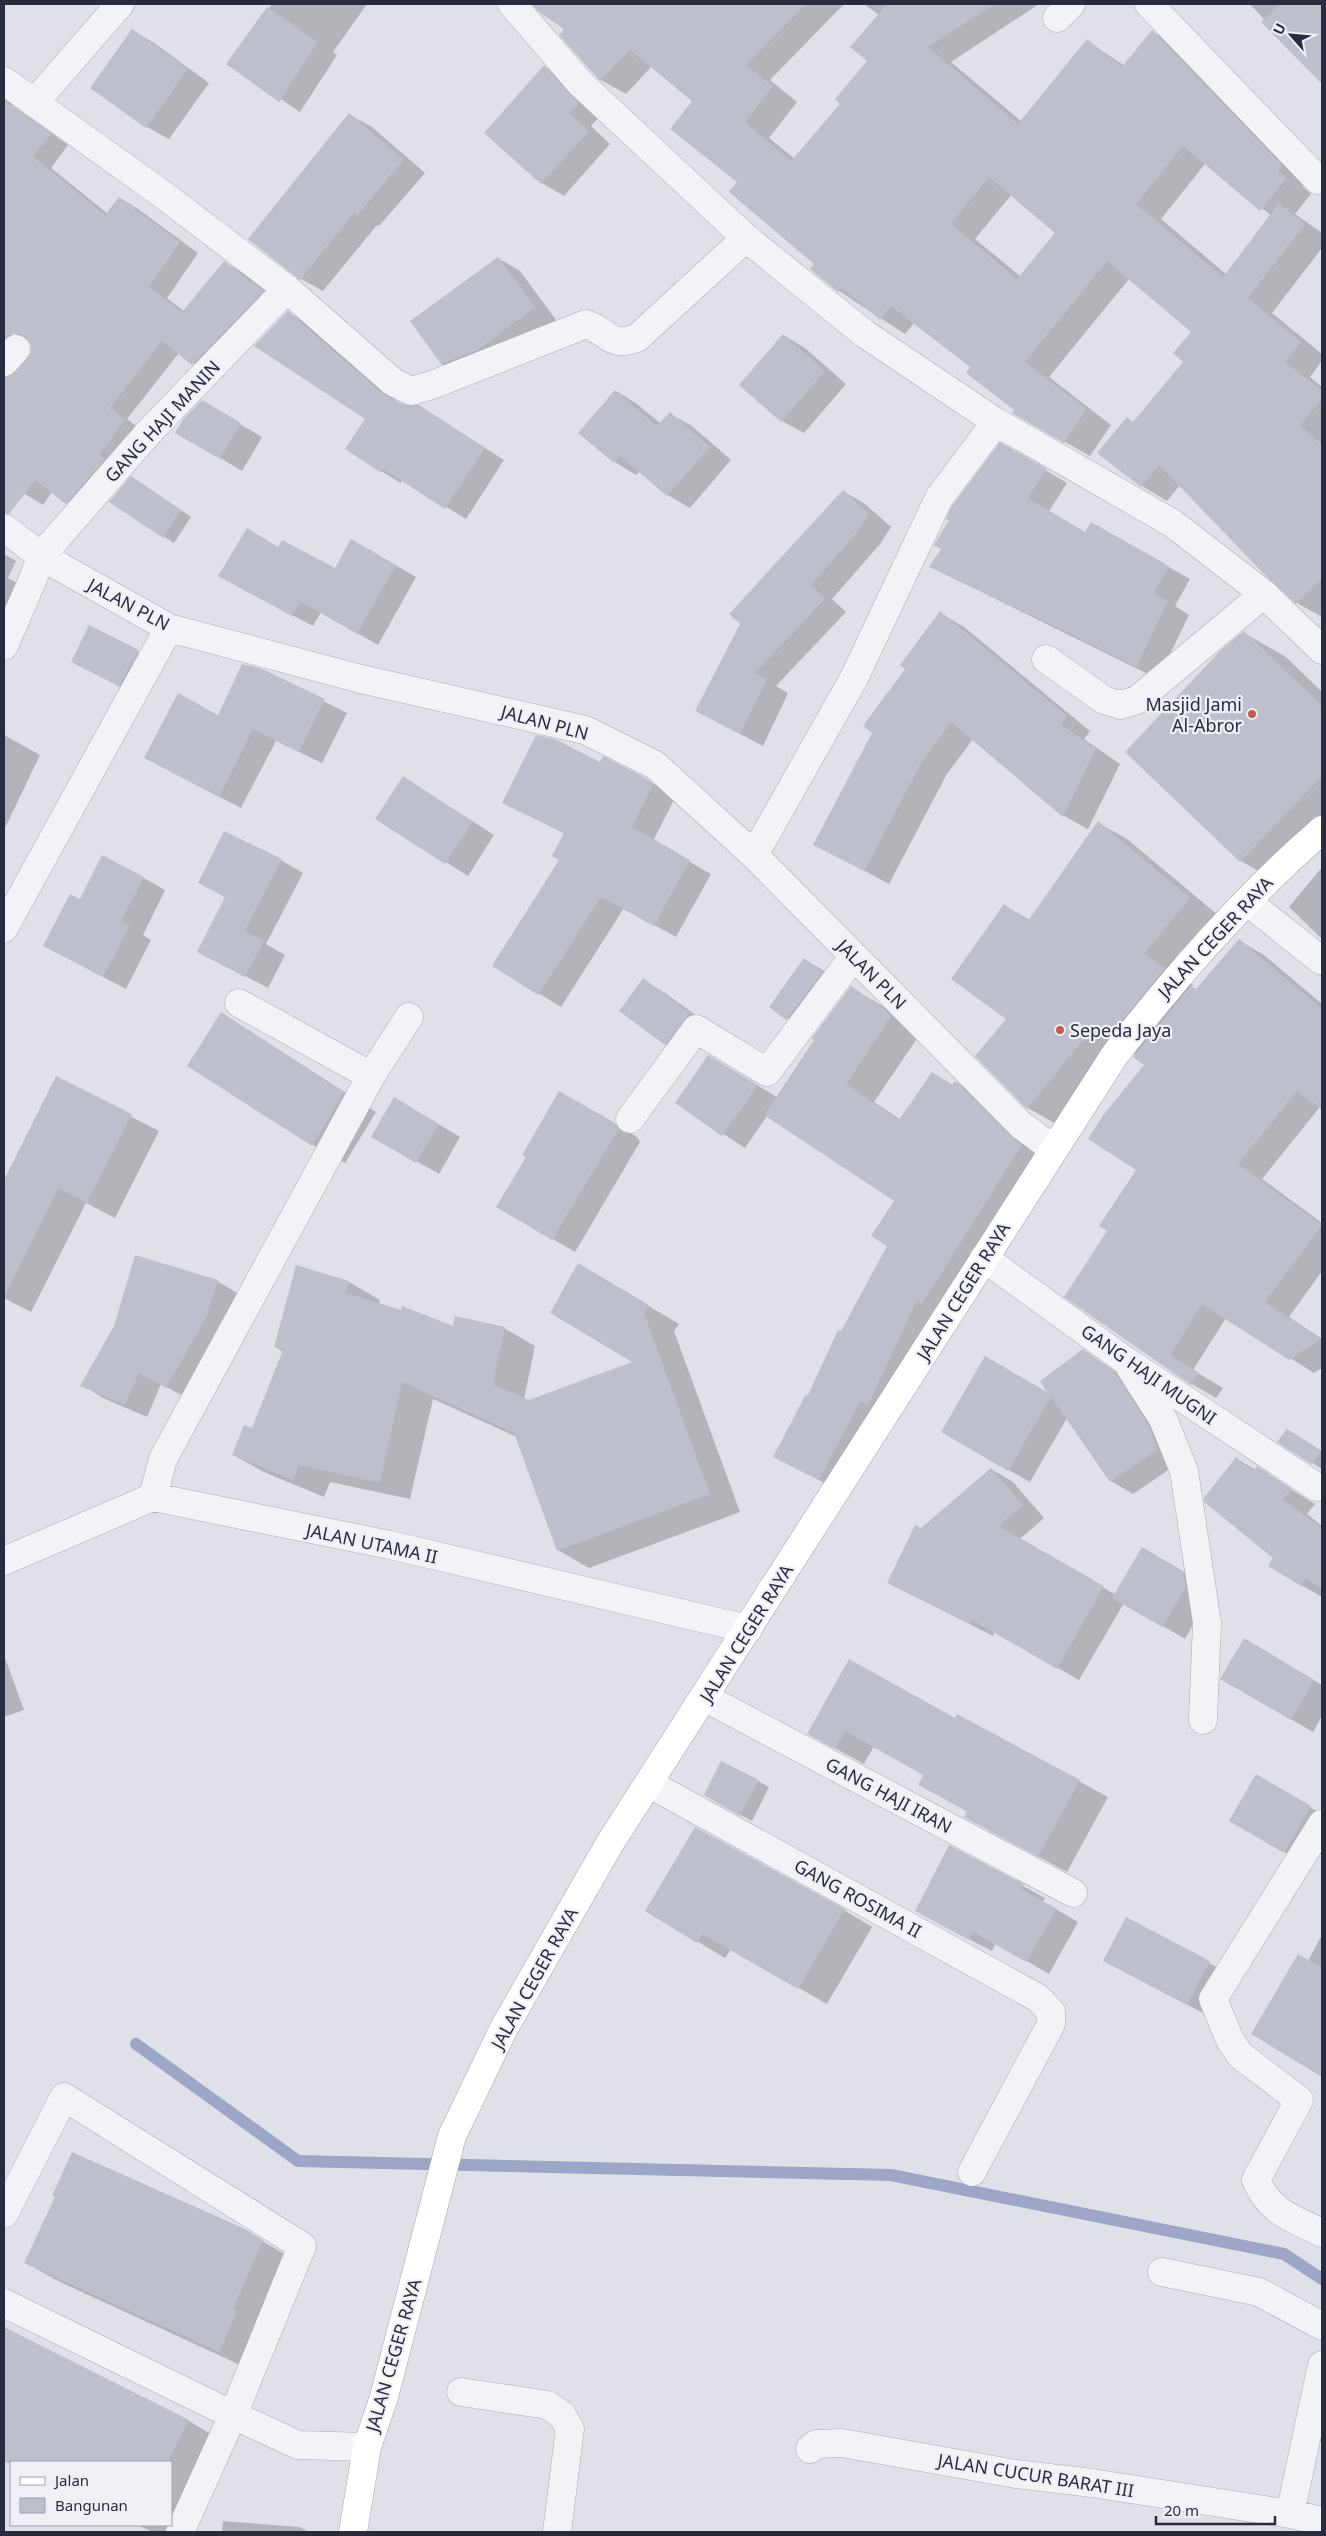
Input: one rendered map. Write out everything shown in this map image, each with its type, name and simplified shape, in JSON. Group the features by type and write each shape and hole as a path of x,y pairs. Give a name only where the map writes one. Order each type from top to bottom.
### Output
{"main road":[{"name":"JALAN CEGER RAYA","path":"353,2532 367,2447 384,2397 452,2136 504,2028 610,1843 650,1784 1114,1056 1158,998 1282,865 1322,830"}],"street":[{"path":"34,103 120,4"},
{"path":"512,4 580,83 746,238 865,334 996,422 1172,523 1264,594 1322,650"},
{"path":"1149,4 1318,180"},
{"path":"4,81 158,191 287,288 393,382 411,391 432,385 586,324 598,328 612,341 625,342 637,338 746,238"},
{"name":"GANG HAJI MANIN","path":"41,556 149,432 287,288"},
{"path":"754,855 854,678 939,498 996,422"},
{"name":"JALAN PLN","path":"4,528 41,556 169,628 361,679 585,730 655,765 754,855 1022,1126 1053,1149"},
{"path":"4,646 41,556"},
{"path":"1046,659 1104,700 1120,705 1137,700 1264,594"},
{"path":"4,928 169,628"},
{"path":"1248,902 1322,962"},
{"path":"630,1119 696,1029 767,1072 854,956"},
{"path":"239,1003 371,1076"},
{"path":"4,1561 153,1497 163,1459 371,1076 409,1016"},
{"name":"GANG HAJI MUGNI","path":"984,1258 1126,1361 1317,1487"},
{"path":"1126,1361 1163,1419 1184,1471 1207,1623 1203,1720"},
{"name":"JALAN UTAMA II","path":"153,1497 390,1545 748,1629"},
{"name":"GANG HAJI IRAN","path":"704,1698 1073,1893"},
{"name":"GANG ROSIMA II","path":"650,1784 1038,1998 1051,2012 1051,2024 972,2172"},
{"path":"1322,1824 1213,1999 1230,2040 1240,2055 1299,2100 1256,2180 1263,2196 1273,2208 1322,2234"},
{"path":"4,2214 64,2097 302,2246 233,2416 180,2532"},
{"path":"1162,2272 1259,2292 1322,2326"},
{"path":"4,2303 233,2416 298,2445 367,2447"},
{"path":"1290,2514 1322,2365"},
{"path":"461,2392 548,2405 562,2415 570,2429 557,2532"},
{"name":"JALAN CUCUR BARAT III","path":"810,2448 816,2444 842,2443 1016,2474 1092,2483 1290,2514 1322,2521"}],"building":[{"path":"532,4 806,4 746,65 773,86 745,122 791,161 840,104 835,99 867,61 850,47 887,4 995,4 928,47 1018,124 1087,39 1122,67 1152,30 1282,165 1278,171 1287,178 1260,211 1183,146 1136,204 1223,277 1279,203 1305,224 1248,298 1301,342 1285,362 1322,390 1322,398 1300,426 1322,444 1322,578 1296,604 1265,575 1159,465 1141,487 1097,453 1127,417 1133,422 1183,362 1173,353 1191,332 1107,261 1025,362 1087,409 1064,443 1012,413 1014,410 966,373 970,367 891,306 880,320 842,288 838,292 810,269 814,264 729,192 737,182 670,129 692,101 630,50 600,81 559,35 564,29 539,12","holes":["989,177 1055,233 1017,279 951,224"]},
{"path":"1280,4 1322,4 1322,84 1261,22"},
{"path":"267,7 318,42 279,102 226,64"},
{"path":"132,29 188,69 146,128 90,88"},
{"path":"544,65 579,103 569,113 589,131 541,184 484,133"},
{"path":"4,100 51,134 33,156 105,215 119,197 180,242 149,287 182,312 224,261 264,291 192,365 162,341 110,408 125,420 99,455 105,459 66,504 35,480 9,514 4,513 4,377 15,373 31,352 31,344 26,337 20,334 11,334 4,339"},
{"path":"349,113 404,160 357,215 354,213 300,280 248,239"},
{"path":"498,257 535,307 478,350 441,364 410,321"},
{"path":"288,311 383,394 404,405 419,405 485,448 445,509 383,469 380,472 345,449 365,419 254,346"},
{"path":"783,334 825,371 781,422 739,385"},
{"path":"615,390 657,426 670,412 710,447 667,496 620,456 614,463 578,433"},
{"path":"202,400 241,423 220,459 175,433 184,418"},
{"path":"1000,442 1047,469 1028,498 1085,532 1091,522 1169,566 1154,593 1168,601 1136,667 929,567 941,549 934,545 949,520 946,519 952,506"},
{"path":"131,476 181,510 163,538 109,502"},
{"path":"843,490 869,514 859,530 811,585 825,599 755,673 767,680 740,734 695,711 740,624 729,614"},
{"path":"247,528 278,547 282,540 335,568 351,539 396,565 357,634 300,601 292,616 218,576"},
{"path":"940,611 1067,716 1061,724 1096,749 1063,817 951,722 923,760 864,871 813,845 872,733 863,726 905,669 900,665"},
{"path":"89,625 139,650 119,686 71,662"},
{"path":"1244,631 1322,706 1322,776 1240,862 1125,752 1221,650"},
{"path":"242,664 260,668 325,699 299,752 253,729 219,797 144,758 178,693 218,715"},
{"path":"536,735 555,739 600,762 603,756 646,778 653,785 632,827 690,860 654,926 601,897 538,995 492,966 559,860 552,856 564,833 502,803"},
{"path":"403,776 473,822 445,864 375,819"},
{"path":"1098,821 1190,898 1144,954 1165,968 1107,1039 1092,1029 1027,1109 975,1056 1006,1019 951,979 1004,904 1028,921"},
{"path":"224,831 282,859 245,931 264,941 245,977 197,952 225,897 198,883"},
{"path":"102,855 144,877 121,921 130,926 103,977 43,946 70,894 80,899"},
{"path":"1239,939 1322,1009 1322,1110 1297,1091 1238,1164 1322,1225 1265,1302 1321,1339 1289,1360 1202,1304 1170,1355 1199,1373 1191,1385 1064,1297 1107,1231 1099,1226 1136,1170 1088,1139 1104,1114 1144,1065 1133,1057 1191,986 1196,989"},
{"path":"804,958 823,972 786,1020 769,1007"},
{"path":"643,978 690,1013 665,1045 619,1011"},
{"path":"851,986 883,1008 891,1016 846,1084 899,1120 932,1072 952,1085 955,1081 1022,1145 922,1304 917,1300 868,1405 860,1401 819,1480 773,1457 806,1394 808,1395 838,1330 841,1331 887,1246 871,1236 894,1201 764,1115 814,1040 812,1038"},
{"path":"221,1012 344,1092 312,1146 187,1066"},
{"path":"708,1055 758,1085 722,1136 675,1103"},
{"path":"56,1076 132,1114 87,1203 58,1188 4,1297 4,1180"},
{"path":"559,1091 615,1123 619,1129 552,1240 496,1207 526,1157 522,1155"},
{"path":"394,1097 439,1124 416,1163 371,1137"},
{"path":"135,1255 218,1280 206,1318 166,1388 139,1373 125,1405 80,1386 114,1326"},
{"path":"578,1263 649,1305 644,1313 710,1494 557,1551 514,1433 402,1382 380,1483 299,1465 293,1480 232,1455 244,1425 252,1428 283,1350 274,1347 296,1265 349,1281 346,1293 401,1310 402,1306 453,1326 455,1316 505,1327 493,1384 529,1400 632,1362 550,1313"},
{"path":"1083,1349 1116,1373 1149,1426 1158,1449 1110,1482 1051,1397 1008,1471 941,1432 985,1356 1047,1392 1040,1381"},
{"path":"1287,1429 1322,1451 1311,1464 1277,1442"},
{"path":"1236,1457 1253,1471 1257,1466 1292,1489 1283,1499 1322,1528 1322,1590 1306,1577 1301,1586 1268,1566 1273,1558 1204,1502 1204,1498"},
{"path":"991,1468 1023,1505 999,1526 1104,1586 1057,1669 972,1620 970,1624 887,1583 915,1525 921,1528"},
{"path":"1142,1547 1183,1571 1186,1587 1162,1627 1112,1598"},
{"path":"1244,1638 1314,1680 1291,1720 1220,1679"},
{"path":"849,1659 955,1718 957,1714 1080,1780 1038,1857 964,1817 967,1811 918,1785 923,1775 845,1731 835,1749 807,1734"},
{"path":"721,1761 759,1780 740,1816 704,1795"},
{"path":"1256,1774 1311,1806 1284,1853 1229,1821"},
{"path":"695,1827 845,1909 798,1989 702,1934 697,1943 645,1911"},
{"path":"949,1845 1024,1884 1021,1889 1057,1909 1026,1962 973,1932 969,1940 915,1911"},
{"path":"1126,1917 1210,1961 1187,2005 1103,1961"},
{"path":"1298,1954 1322,1968 1322,2077 1251,2034"},
{"path":"72,2152 245,2229 263,2240 233,2309 237,2311 219,2352 24,2263 55,2197 52,2196"},
{"path":"4,2327 189,2420 168,2461 4,2462"}],"waterway":[{"path":"136,2044 298,2161 891,2175 1284,2254 1322,2279"}],"place":[{"name":"Masjid Jami Al-Abror","path":"1252,714"},
{"name":"Sepeda Jaya","path":"1060,1030"}]}
